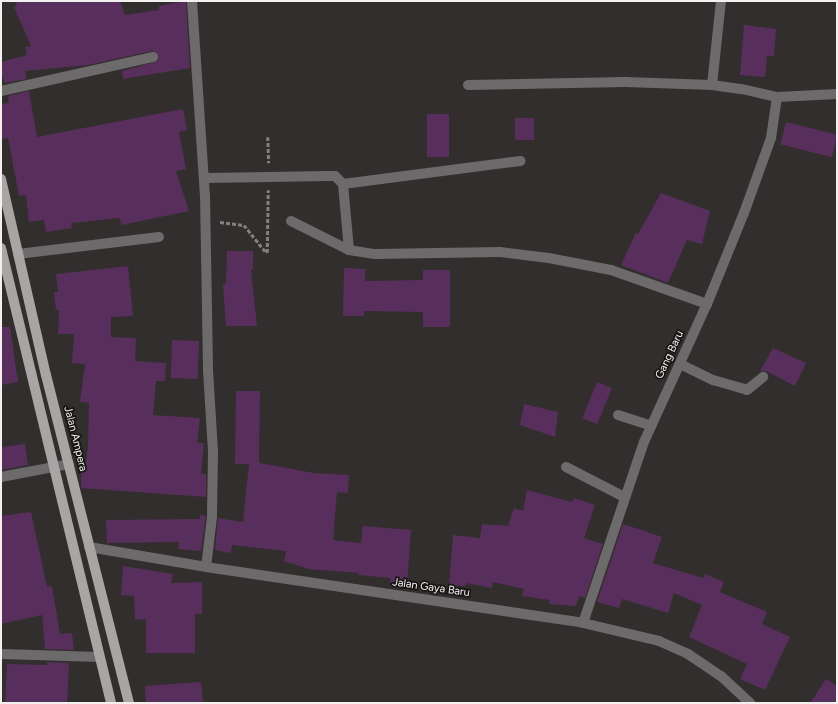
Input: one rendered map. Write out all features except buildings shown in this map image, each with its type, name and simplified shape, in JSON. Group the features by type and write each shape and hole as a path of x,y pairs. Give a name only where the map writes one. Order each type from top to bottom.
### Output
{"main road":[{"name":"Jalan Ampera","path":"1,179 89,547 129,703"},
{"path":"1,248 111,703"}],"street":[{"path":"192,1 204,178 208,370 213,452 212,517 206,567"},
{"path":"712,85 721,1"},
{"path":"1,91 153,57"},
{"path":"468,85 564,82 712,85 742,88 777,97 837,94"},
{"name":"Gang Baru","path":"583,623 624,497 651,426 707,304 771,138 777,97"},
{"path":"344,184 521,161"},
{"path":"204,178 335,176 344,184 349,250"},
{"path":"291,221 349,250 375,254 500,252 549,258 611,270 707,304"},
{"path":"18,254 159,237"},
{"path":"680,364 713,380 747,390 763,377"},
{"path":"618,415 651,426"},
{"path":"1,477 69,464"},
{"path":"566,468 624,497"},
{"name":"Jalan Gaya Baru","path":"89,547 206,567 583,623 659,641 688,654 721,676 750,703"},
{"path":"1,654 99,657"}],"path":[{"path":"205,226 221,221 244,225 267,253 269,177 268,137"}]}
